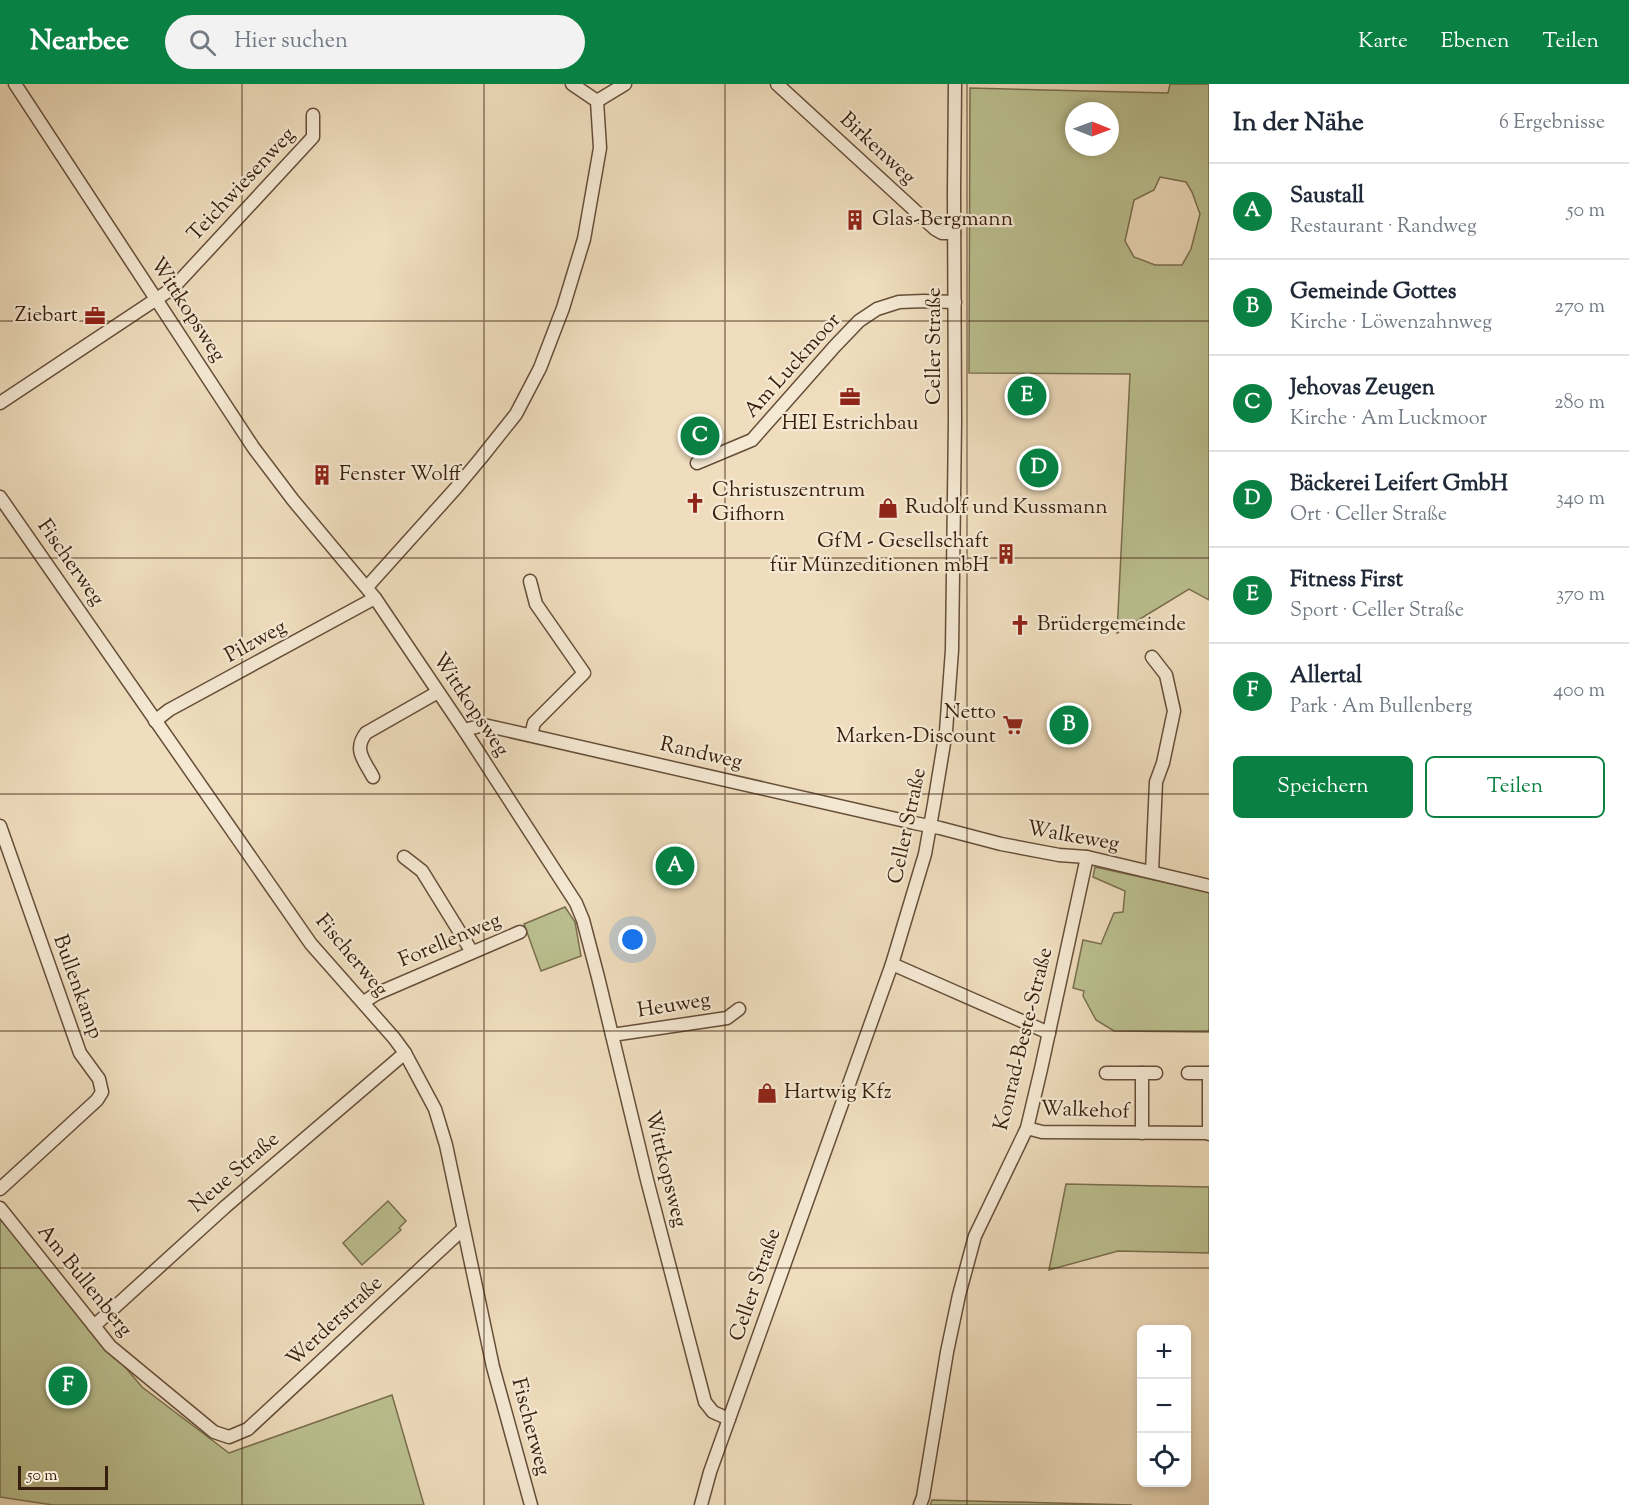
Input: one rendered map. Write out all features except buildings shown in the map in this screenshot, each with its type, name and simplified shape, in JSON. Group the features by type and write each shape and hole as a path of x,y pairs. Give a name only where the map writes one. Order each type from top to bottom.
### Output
{"street":[{"name":"Wittkopsweg","path":"15,84 253,447 293,500 375,598 576,903 586,931 705,1402 713,1412 729,1419"},
{"path":"572,84 597,101"},
{"path":"597,101 625,84"},
{"name":"Birkenweg","path":"777,84 944,232"},
{"name":"Celler Straße","path":"701,1505 710,1472 892,964 925,854 946,731 952,650 955,302 944,232 955,84"},
{"path":"367,587 456,488 516,414 540,368 563,308 584,239 600,148 597,101"},
{"name":"Teichwiesenweg","path":"156,299 173,288 313,137 313,115"},
{"path":"0,403 156,299"},
{"name":"Am Luckmoor","path":"697,464 752,440 835,346 860,321 878,309 899,302 955,302"},
{"name":"Fischerweg","path":"0,497 311,944 364,1002 405,1053 435,1109 446,1145 493,1367 531,1505"},
{"path":"530,581 536,603 584,672 534,723 531,735"},
{"name":"Pilzweg","path":"155,721 169,710 375,598"},
{"path":"1152,657 1166,675 1174,711 1163,763 1156,782 1152,872"},
{"path":"373,777 360,751 360,741 366,733 438,692"},
{"name":"Randweg","path":"464,730 484,725 930,826"},
{"name":"Bullenkamp","path":"0,826 80,1053 99,1079 102,1092 97,1100 0,1189"},
{"name":"Walkeweg","path":"930,826 1001,844 1059,855 1087,857 1209,886"},
{"path":"404,857 422,871 472,952"},
{"name":"Konrad-Beste-Straße","path":"920,1505 956,1307 972,1245 1027,1128 1087,857"},
{"name":"Forellenweg","path":"364,1002 376,994 520,932"},
{"path":"892,964 1048,1033"},
{"name":"Heuweg","path":"612,1035 727,1018 740,1009"},
{"name":"Neue Straße","path":"94,1326 225,1207 405,1053"},
{"name":"Walkehof","path":"1106,1073 1156,1073"},
{"name":"Walkehof","path":"1142,1073 1142,1133"},
{"name":"Walkehof","path":"1027,1128 1042,1132 1208,1133 1209,1073 1188,1073"},
{"name":"Am Bullenberg","path":"0,1208 110,1346 214,1432 229,1437"},
{"name":"Werderstraße","path":"229,1437 248,1429 463,1229"}],"green space":[{"path":"1170,84 1209,84 1209,600 1189,589 1117,633 1130,374 969,373 970,88 1168,93","holes":["1160,177 1186,182 1200,214 1191,249 1182,265 1155,265 1134,257 1125,241 1134,200 1154,190"]},
{"path":"1095,867 1209,892 1209,1032 1114,1031 1096,1020 1083,996 1084,991 1073,988 1083,940 1101,944 1114,913 1123,912 1125,891 1093,877"},
{"path":"565,907 575,922 581,956 541,971 524,924"},
{"path":"1066,1184 1209,1187 1209,1253 1118,1251 1049,1270"},
{"path":"388,1201 406,1221 399,1228 401,1230 362,1265 343,1243"},
{"path":"0,1219 142,1387 229,1453 392,1395 424,1505 53,1505 0,1497"},
{"path":"932,1500 1132,1505 930,1505"}],"place":[{"name":"Glas-Bergmann","path":"855,220"},
{"name":"Ziebart","path":"95,316"},
{"name":"Fitness First","path":"1027,396"},
{"name":"HEI Estrichbau","path":"850,397"},
{"name":"Jehovas Zeugen","path":"700,436"},
{"name":"Bäckerei Leifert GmbH","path":"1039,468"},
{"name":"Fenster Wolff","path":"322,475"},
{"name":"Christuszentrum Gifhorn","path":"695,503"},
{"name":"Rudolf und Kussmann","path":"888,508"},
{"name":"GfM - Gesellschaft für Münzeditionen mbH","path":"1006,554"},
{"name":"Brüdergemeinde","path":"1020,625"},
{"name":"Netto Marken-Discount","path":"1013,725"},
{"name":"Gemeinde Gottes","path":"1069,725"},
{"name":"Saustall","path":"675,866"},
{"name":"Hartwig Kfz","path":"767,1093"},
{"name":"Allertal","path":"68,1386"}]}
